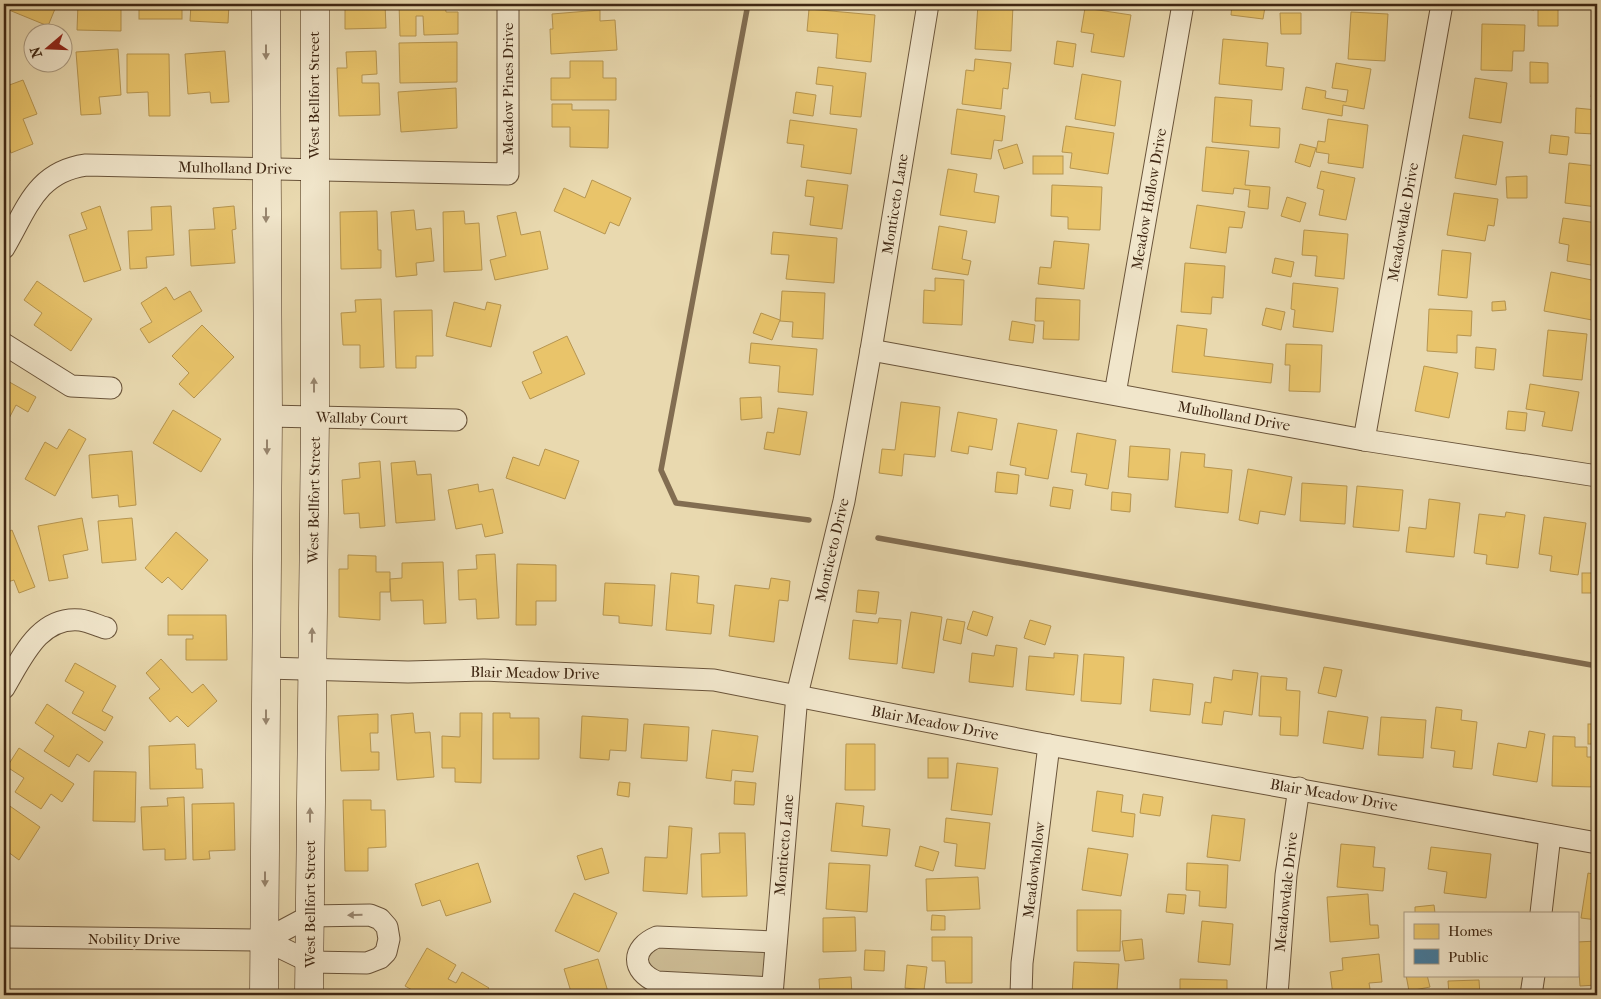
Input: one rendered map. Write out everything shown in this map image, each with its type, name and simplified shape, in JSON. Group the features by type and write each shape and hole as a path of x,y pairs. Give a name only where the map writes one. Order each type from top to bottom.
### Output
{"main road":[{"path":"264,995 268,416 266,4"},
{"name":"West Bellfort Street","path":"309,995 314,417 313,170 315,4"}],"street":[{"name":"Meadow Pines Drive","path":"508,4 508,174"},
{"name":"Monticeto Lane","path":"862,404 928,4"},
{"name":"Meadow Hollow Drive","path":"1116,394 1183,4"},
{"name":"Meadowdale Drive","path":"1364,440 1442,4"},
{"name":"Mulholland Drive","path":"4,248 45,181 70,167 86,165 508,174"},
{"path":"4,344 72,386 111,388"},
{"name":"Mulholland Drive","path":"871,350 1364,440 1597,476"},
{"name":"Monticeto Drive","path":"797,695 844,501 862,404"},
{"name":"Wallaby Court","path":"268,416 456,420"},
{"path":"4,688 30,645 50,625 80,620 106,628"},
{"name":"Blair Meadow Drive","path":"267,668 408,672 484,670 714,680 1049,745 1299,788 1597,843"},
{"name":"Monticeto Lane","path":"772,992 797,695"},
{"name":"Meadowhollow","path":"1021,995 1022,963 1049,745"},
{"name":"Meadowdale Drive","path":"1277,995 1286,875 1299,788"},
{"path":"1541,912 1550,835"},
{"name":"Nobility Drive","path":"4,937 265,940 310,962 367,963 380,958 386,952 389,939 387,927 380,918 370,915 310,916 265,940"},
{"path":"772,992 657,982 646,978 639,967 637,956 640,947 657,937 776,942"},
{"path":"1531,995 1534,976"}],"shaded area":[{"path":"774,944 769,986 658,981 642,948"}],"building: Homes":[{"path":"11,4 57,4 50,22 38,22 9,10"},
{"path":"78,4 121,4 121,31 77,30"},
{"path":"139,4 182,4 182,19 139,19"},
{"path":"191,4 229,4 228,23 190,21"},
{"path":"345,4 385,4 386,28 345,29"},
{"path":"399,4 445,4 446,12 458,12 458,34 424,35 423,16 416,16 416,36 400,36"},
{"path":"978,4 1013,5 1011,51 975,49"},
{"path":"1101,4 1133,4 1132,8"},
{"path":"1232,4 1274,4 1273,8 1265,7 1263,19 1231,15"},
{"path":"1489,4 1535,4 1534,10"},
{"path":"1538,4 1558,5 1558,26 1538,26"},
{"path":"1085,8 1131,15 1124,57 1091,52 1094,34 1081,32"},
{"path":"809,9 875,15 871,62 836,58 838,34 807,31"},
{"path":"600,10 600,21 615,20 617,50 551,54 550,29 553,29 552,14"},
{"path":"1351,12 1388,14 1385,61 1348,59"},
{"path":"1280,13 1301,13 1301,34 1281,34"},
{"path":"1482,24 1525,25 1524,51 1513,51 1512,71 1481,70"},
{"path":"1223,39 1268,43 1266,66 1284,68 1282,90 1219,84"},
{"path":"1057,41 1076,44 1073,67 1054,64"},
{"path":"457,42 457,82 400,83 399,43"},
{"path":"118,49 121,95 99,97 101,114 81,115 76,52"},
{"path":"225,51 229,102 211,103 210,92 188,94 185,54"},
{"path":"376,51 377,74 362,75 362,83 379,83 380,115 339,116 337,68 347,68 346,52"},
{"path":"127,54 169,54 170,116 149,116 148,92 127,93"},
{"path":"975,59 1011,63 1008,89 1003,88 1001,109 962,104 966,70 974,71"},
{"path":"1597,59 1597,98 1591,97"},
{"path":"570,61 603,61 603,78 616,78 616,100 551,100 551,78 570,78"},
{"path":"1530,62 1548,63 1548,83 1530,83"},
{"path":"1336,63 1371,69 1364,109 1343,105 1342,116 1302,109 1306,87 1326,91 1325,98 1346,102 1348,90 1332,88"},
{"path":"818,67 866,73 861,117 830,114 833,86 816,84"},
{"path":"1082,74 1121,81 1115,126 1075,119"},
{"path":"1475,78 1507,83 1501,123 1469,118"},
{"path":"23,80 37,114 23,119 33,144 11,153 4,133 4,87"},
{"path":"456,88 457,128 401,132 398,92"},
{"path":"796,92 816,95 813,116 793,113"},
{"path":"1215,97 1252,100 1250,126 1280,128 1279,148 1212,142"},
{"path":"552,104 572,104 572,110 609,110 608,148 570,147 570,127 552,127"},
{"path":"1576,108 1597,110 1597,152 1593,152 1594,134 1575,133"},
{"path":"957,109 1005,116 1002,141 994,140 991,159 951,154"},
{"path":"1328,119 1368,125 1363,168 1328,163 1329,154 1316,152 1318,141 1325,142"},
{"path":"790,120 857,129 851,174 801,167 804,145 787,143"},
{"path":"1066,126 1114,133 1108,174 1070,168 1072,153 1062,152"},
{"path":"1463,135 1503,142 1496,185 1455,178"},
{"path":"1551,135 1569,137 1567,155 1549,153"},
{"path":"1017,144 1023,163 1004,169 998,150"},
{"path":"1300,144 1316,148 1310,167 1295,162"},
{"path":"1206,147 1249,151 1245,185 1270,187 1268,209 1248,207 1250,190 1234,188 1233,194 1202,191"},
{"path":"4,153 10,161 4,166"},
{"path":"1033,156 1063,156 1063,174 1033,174"},
{"path":"1569,163 1597,166 1597,207 1565,203"},
{"path":"948,169 977,174 974,192 999,196 995,223 940,215"},
{"path":"1321,171 1355,178 1346,220 1319,215 1324,190 1317,188"},
{"path":"1527,176 1527,198 1507,198 1506,177"},
{"path":"592,180 631,198 619,226 610,222 605,234 554,211 564,188 585,198"},
{"path":"807,180 848,185 842,229 810,225 814,197 805,196"},
{"path":"1052,185 1102,187 1100,230 1068,229 1068,217 1051,216"},
{"path":"1454,193 1498,199 1494,226 1488,225 1485,241 1447,235"},
{"path":"1287,197 1306,203 1300,222 1281,216"},
{"path":"1197,205 1245,212 1242,228 1229,227 1226,253 1190,248"},
{"path":"100,206 121,270 84,282 69,235 87,229 81,213"},
{"path":"171,206 174,255 146,257 147,268 130,269 128,231 152,230 151,207"},
{"path":"234,206 236,229 232,230 235,263 191,266 189,230 215,229 213,208"},
{"path":"414,210 416,230 431,228 434,261 416,263 417,275 396,277 391,212"},
{"path":"377,211 378,250 381,250 381,268 341,269 340,212"},
{"path":"464,211 465,224 479,223 482,270 444,272 443,212"},
{"path":"516,212 521,235 540,231 548,269 495,280 490,260 506,256 497,216"},
{"path":"1563,218 1597,223 1597,266 1567,261 1569,245 1559,243"},
{"path":"939,226 967,231 962,259 971,261 968,275 932,269"},
{"path":"1304,230 1348,234 1344,279 1315,276 1317,256 1302,255"},
{"path":"773,232 837,238 834,283 786,279 789,255 771,254"},
{"path":"1054,241 1089,244 1084,289 1038,284 1040,267 1051,268"},
{"path":"1442,250 1471,253 1467,298 1438,295"},
{"path":"1275,258 1294,262 1291,277 1272,273"},
{"path":"1185,263 1225,266 1223,298 1212,297 1211,314 1181,312"},
{"path":"1551,272 1597,281 1592,320 1544,311"},
{"path":"935,278 964,280 962,325 923,323 924,290 935,291"},
{"path":"37,281 92,319 71,351 34,325 42,313 24,300"},
{"path":"1293,283 1338,288 1333,332 1293,327 1295,310 1291,309"},
{"path":"166,287 174,300 190,291 202,311 149,343 140,329 152,322 141,303"},
{"path":"782,291 825,293 823,339 792,337 793,322 780,321"},
{"path":"1036,298 1080,300 1079,340 1043,339 1044,321 1035,321"},
{"path":"381,299 384,367 360,368 360,345 343,345 341,313 356,312 355,300"},
{"path":"1505,301 1506,310 1492,311 1492,302"},
{"path":"454,302 485,310 487,302 501,305 491,347 446,336"},
{"path":"1266,308 1285,312 1281,330 1262,325"},
{"path":"1429,309 1472,311 1471,336 1457,335 1457,353 1427,351"},
{"path":"432,310 433,356 416,356 416,368 396,368 394,311"},
{"path":"761,313 780,320 772,340 753,333"},
{"path":"1012,321 1035,325 1033,343 1009,340"},
{"path":"202,325 234,357 194,398 179,384 189,373 172,356"},
{"path":"1177,325 1207,329 1204,356 1273,364 1271,383 1172,372"},
{"path":"1548,330 1587,334 1582,380 1543,376"},
{"path":"567,336 585,374 530,399 522,382 542,373 533,352"},
{"path":"751,343 817,349 813,395 778,392 780,366 749,363"},
{"path":"1286,344 1322,345 1320,392 1289,391 1290,365 1285,365"},
{"path":"1476,347 1496,349 1494,370 1475,368"},
{"path":"1424,366 1458,373 1449,418 1415,411"},
{"path":"4,379 36,397 28,412 16,405 4,428"},
{"path":"1530,384 1579,392 1572,431 1542,426 1545,412 1526,409"},
{"path":"761,397 762,418 741,420 740,398"},
{"path":"901,402 940,407 935,457 904,454 902,476 879,473 882,449 895,450"},
{"path":"778,408 807,412 800,455 764,449 767,432 774,433"},
{"path":"173,410 221,439 201,472 153,443"},
{"path":"1508,411 1527,413 1525,431 1506,429"},
{"path":"958,412 997,419 992,450 969,446 968,454 951,451"},
{"path":"1018,423 1057,430 1048,479 1025,475 1026,468 1010,465"},
{"path":"69,429 86,439 55,496 25,479 45,442 57,449"},
{"path":"1077,433 1116,440 1108,489 1085,485 1087,474 1071,472"},
{"path":"1130,446 1170,449 1168,480 1128,477"},
{"path":"545,449 579,461 565,499 506,478 513,457 539,466"},
{"path":"132,451 136,505 119,507 118,495 92,498 89,455"},
{"path":"1181,452 1205,454 1204,467 1232,470 1228,513 1175,507"},
{"path":"380,461 385,526 360,528 359,513 344,514 342,480 360,478 359,463"},
{"path":"415,461 417,475 431,474 435,520 396,523 391,463"},
{"path":"1248,469 1292,477 1285,515 1260,511 1258,524 1239,520"},
{"path":"997,472 1019,475 1017,494 995,492"},
{"path":"1302,483 1347,486 1345,524 1300,521"},
{"path":"478,484 479,492 493,489 503,533 485,537 482,524 456,529 448,490"},
{"path":"1357,486 1403,490 1399,531 1353,527"},
{"path":"1053,487 1073,490 1070,509 1050,506"},
{"path":"1112,492 1131,494 1130,512 1111,510"},
{"path":"1429,499 1460,503 1454,557 1406,552 1409,527 1426,529"},
{"path":"1506,512 1525,515 1518,568 1486,564 1487,555 1474,553 1479,514 1505,517"},
{"path":"1544,517 1586,523 1578,575 1550,571 1552,556 1539,554"},
{"path":"82,518 88,550 63,555 68,578 49,581 38,526"},
{"path":"132,518 136,560 102,563 98,521"},
{"path":"12,530 35,587 19,593 14,580 4,583 4,534"},
{"path":"176,532 208,560 182,590 168,577 162,583 145,568"},
{"path":"495,554 499,618 477,619 476,599 459,600 458,570 477,569 476,555"},
{"path":"348,555 376,556 376,572 390,572 390,592 380,592 380,620 339,617 339,569 348,569"},
{"path":"443,562 446,623 424,624 423,600 391,601 390,579 402,578 402,563"},
{"path":"517,564 556,565 556,601 536,601 536,625 516,625"},
{"path":"671,573 699,576 697,603 714,605 711,634 666,630"},
{"path":"1582,573 1597,573 1597,593 1582,593"},
{"path":"771,578 790,581 788,601 779,600 774,642 729,636 735,585 769,589"},
{"path":"605,583 655,585 652,626 619,623 619,616 603,615"},
{"path":"858,590 879,592 876,614 856,612"},
{"path":"973,611 993,617 987,636 967,629"},
{"path":"911,612 942,617 934,673 902,668"},
{"path":"168,615 226,615 227,660 186,660 186,639 193,639 193,635 168,635"},
{"path":"879,618 901,620 897,664 849,659 853,620 878,623"},
{"path":"947,619 965,622 961,644 943,640"},
{"path":"1030,620 1051,626 1045,645 1024,638"},
{"path":"996,645 1017,648 1013,687 969,682 972,653 994,656"},
{"path":"1054,653 1078,655 1074,695 1026,690 1029,656 1054,658"},
{"path":"1084,654 1124,657 1121,704 1081,701"},
{"path":"161,659 192,693 203,684 217,701 188,727 177,716 170,722 149,698 160,689 146,673"},
{"path":"75,663 116,686 102,711 113,717 105,731 72,713 84,692 65,681"},
{"path":"1324,667 1342,670 1336,697 1318,693"},
{"path":"1233,670 1258,673 1252,715 1224,711 1222,725 1202,723 1205,702 1211,703 1214,677 1232,680"},
{"path":"1261,676 1287,678 1286,690 1300,691 1298,736 1280,735 1281,717 1259,716"},
{"path":"1153,679 1193,684 1190,715 1150,711"},
{"path":"47,704 103,742 89,762 77,754 69,767 44,751 54,736 35,723"},
{"path":"1436,707 1462,710 1461,720 1477,722 1472,769 1453,767 1455,751 1431,748"},
{"path":"1328,711 1368,717 1363,749 1323,743"},
{"path":"413,713 415,733 430,732 434,777 397,780 391,715"},
{"path":"460,713 482,713 481,783 455,782 455,768 442,768 442,736 460,737"},
{"path":"493,713 510,713 510,718 539,718 539,759 493,759"},
{"path":"378,714 378,733 370,733 371,752 379,752 379,770 341,771 338,716"},
{"path":"582,716 628,719 626,751 610,750 609,760 580,758"},
{"path":"1381,717 1426,720 1423,758 1378,755"},
{"path":"644,724 689,727 687,761 641,758"},
{"path":"1588,724 1597,724 1597,744 1588,744"},
{"path":"712,730 758,736 753,772 732,770 731,781 706,778"},
{"path":"1529,731 1545,734 1537,782 1493,775 1498,743 1526,748"},
{"path":"1553,736 1575,737 1575,747 1587,747 1587,757 1596,757 1596,787 1552,786"},
{"path":"195,744 196,769 202,769 203,788 150,789 149,746"},
{"path":"846,744 875,744 875,790 845,790"},
{"path":"19,748 74,784 62,802 51,794 41,809 15,792 24,778 7,767"},
{"path":"928,758 948,758 948,778 928,778"},
{"path":"957,763 998,768 992,815 951,810"},
{"path":"94,771 136,772 135,822 93,821"},
{"path":"735,781 756,783 754,805 734,804"},
{"path":"619,782 630,783 629,797 617,795"},
{"path":"1097,791 1123,795 1121,812 1135,814 1133,837 1092,831"},
{"path":"1143,794 1163,797 1160,816 1140,813"},
{"path":"184,797 186,859 165,860 165,849 143,850 141,807 168,806 167,798"},
{"path":"343,800 371,800 371,810 385,810 386,847 368,848 368,871 345,871"},
{"path":"4,802 40,827 19,860 4,849"},
{"path":"234,803 235,850 209,851 210,859 193,860 192,804"},
{"path":"836,803 864,806 862,826 890,829 887,856 831,851"},
{"path":"1212,815 1245,819 1240,861 1207,857"},
{"path":"946,818 990,823 985,869 955,866 957,844 944,842"},
{"path":"669,826 692,828 687,894 643,891 645,857 667,858"},
{"path":"719,833 745,833 747,896 702,897 701,854 720,853"},
{"path":"1341,844 1375,847 1373,867 1385,868 1383,891 1337,887"},
{"path":"920,846 939,852 933,871 915,866"},
{"path":"1431,847 1491,854 1486,898 1444,893 1447,872 1428,869"},
{"path":"602,848 609,873 585,880 577,856"},
{"path":"1088,848 1128,854 1121,896 1082,890"},
{"path":"478,863 491,902 446,916 440,900 422,906 415,884"},
{"path":"829,863 870,865 867,912 826,909"},
{"path":"1187,863 1228,865 1226,908 1199,906 1200,891 1186,890"},
{"path":"1588,873 1597,875 1597,920 1581,918"},
{"path":"978,877 980,909 927,911 926,879"},
{"path":"574,893 617,913 599,952 555,931"},
{"path":"1168,894 1186,895 1184,914 1166,912"},
{"path":"1368,894 1370,925 1378,925 1379,938 1330,942 1327,897"},
{"path":"1434,905 1435,912 1415,912 1415,907"},
{"path":"1077,910 1121,910 1120,951 1077,951"},
{"path":"932,915 945,916 945,930 931,930"},
{"path":"855,917 856,951 823,952 823,918"},
{"path":"1202,921 1233,924 1230,965 1198,962"},
{"path":"932,937 972,937 972,983 946,983 945,961 932,961"},
{"path":"1142,939 1144,959 1125,961 1122,941"},
{"path":"1597,941 1597,985 1580,986 1578,942"},
{"path":"427,948 456,965 448,979 456,983 462,972 489,988 484,995 421,995 405,986"},
{"path":"865,950 885,951 884,971 864,970"},
{"path":"1379,954 1382,982 1369,983 1371,995 1333,995 1330,972 1343,970 1342,958"},
{"path":"598,959 609,995 572,995 564,969"},
{"path":"1074,962 1119,964 1117,990 1111,990 1111,995 1072,995"},
{"path":"907,965 927,967 924,990 905,988"},
{"path":"1406,976 1427,976 1430,987 1409,991"},
{"path":"851,977 852,995 820,995 819,979"},
{"path":"1180,979 1227,980 1227,995 1180,995"},
{"path":"1479,980 1480,995 1449,995 1448,981"}],"building: Public":[{"path":"575,4 622,4 575,7"}],"waterway":[{"path":"748,4 661,470 676,503 809,520"},
{"path":"878,538 1597,666"}]}
